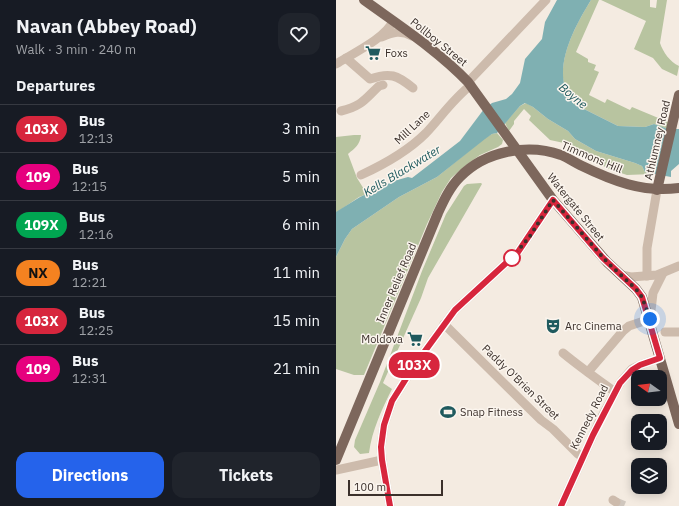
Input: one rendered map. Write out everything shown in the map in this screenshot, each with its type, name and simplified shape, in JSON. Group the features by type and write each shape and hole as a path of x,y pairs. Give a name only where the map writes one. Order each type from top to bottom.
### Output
{"main road":[{"name":"Pollboy Street","path":"364,0 454,67 469,84 517,151"},
{"name":"Athlumney Road","path":"658,190 679,95"},
{"name":"Timmons Hill","path":"517,151 547,151 562,156 605,177 626,184 658,190 679,188"},
{"name":"Watergate Street","path":"517,151 553,200 584,238 636,289 642,297 650,319 658,333 660,358 679,424"},
{"name":"Inner Relief Road","path":"336,460 445,198 460,177 478,163 496,155 517,151"}],"street":[{"name":"Mill Lane","path":"360,175 383,165 412,146 425,134 546,0"},
{"path":"336,64 375,40 388,29 393,21"},
{"path":"375,40 394,32 407,33 417,38"},
{"path":"341,111 351,109 361,104 379,87 370,85 368,78 346,58"},
{"path":"368,78 370,79 385,75 393,75 403,80 413,88"},
{"path":"648,276 647,248 658,190"},
{"path":"390,506 381,447 383,431 392,401 414,366 455,310 470,295 507,264 518,252 553,200"},
{"path":"621,275 631,277 648,276 663,273 679,266"},
{"path":"588,372 623,331 629,326 650,319 653,293 663,273"},
{"name":"Paddy O'Brien Street","path":"444,324 541,420 552,428 578,454 582,456"},
{"path":"658,333 679,332"},
{"path":"563,353 581,368 615,392"},
{"name":"Kennedy Road","path":"561,506 582,456 615,392 627,373 640,365 660,358"},
{"path":"336,470 382,460"}],"green space":[{"path":"591,0 599,0 576,52 588,59 588,62 596,65 594,70 599,72 589,95 605,103 607,99 630,110 632,107 668,122 667,129 654,124 645,127 618,126 574,104 567,92 563,79 563,65 571,37"},
{"path":"601,0 650,0 650,7 656,8 657,0 667,0 660,43 667,56 679,66 677,76 662,69 653,58 634,49 646,21"},
{"path":"526,103 568,131 575,139 596,151 635,163 642,166 645,172 652,174 627,175 609,169 564,143 550,140 529,120 531,116 524,109 514,121 514,124 509,131 505,123 520,106"},
{"path":"497,133 503,140 502,144 480,155 466,165 451,178 442,192 427,224 364,375 354,375 336,369 336,257 345,239 352,229 399,197 437,177 485,138"},
{"path":"361,135 360,141 348,154 357,178 367,194 359,197 336,213 336,137"},
{"path":"467,184 482,184 428,278 421,298 383,383 392,389 375,428 369,453 360,454 354,447 355,440 380,382 422,271 446,214 464,186"}],"water":[{"path":"557,0 591,0 571,37 563,65 563,79 567,92 574,104 618,126 645,127 654,124 668,129 679,129 679,164 671,171 671,177 645,172 642,166 635,163 596,151 575,139 568,131 525,103 520,106 497,133 492,134 485,139 437,177 399,197 352,229 336,257 336,212 360,197 394,181 408,177 412,178 460,141 484,109 492,103 506,99 512,94 520,83 525,59 542,39 545,22"}],"tunnel":[{"path":"616,502 625,506"}],"bus line":[{"name":"103X","path":"390,506 381,447 386,416 392,401 414,366 455,310 470,295 507,264 518,252 553,200 584,238 636,289 642,297 650,319 654,340 660,358 640,365 627,373 620,383 612,396 574,474 561,506"}],"place":[{"name":"Foxs","path":"373,53"},
{"name":"Arc Cinema","path":"553,326"},
{"name":"Moldova","path":"415,339"},
{"name":"Snap Fitness","path":"448,412"}],"route":[{"path":"512,258 530,236 553,200 584,238 636,289 642,297 650,319"}],"water label":[{"name":"Boyne","path":"573,96"},
{"name":"Kells Blackwater","path":"402,171"}]}
